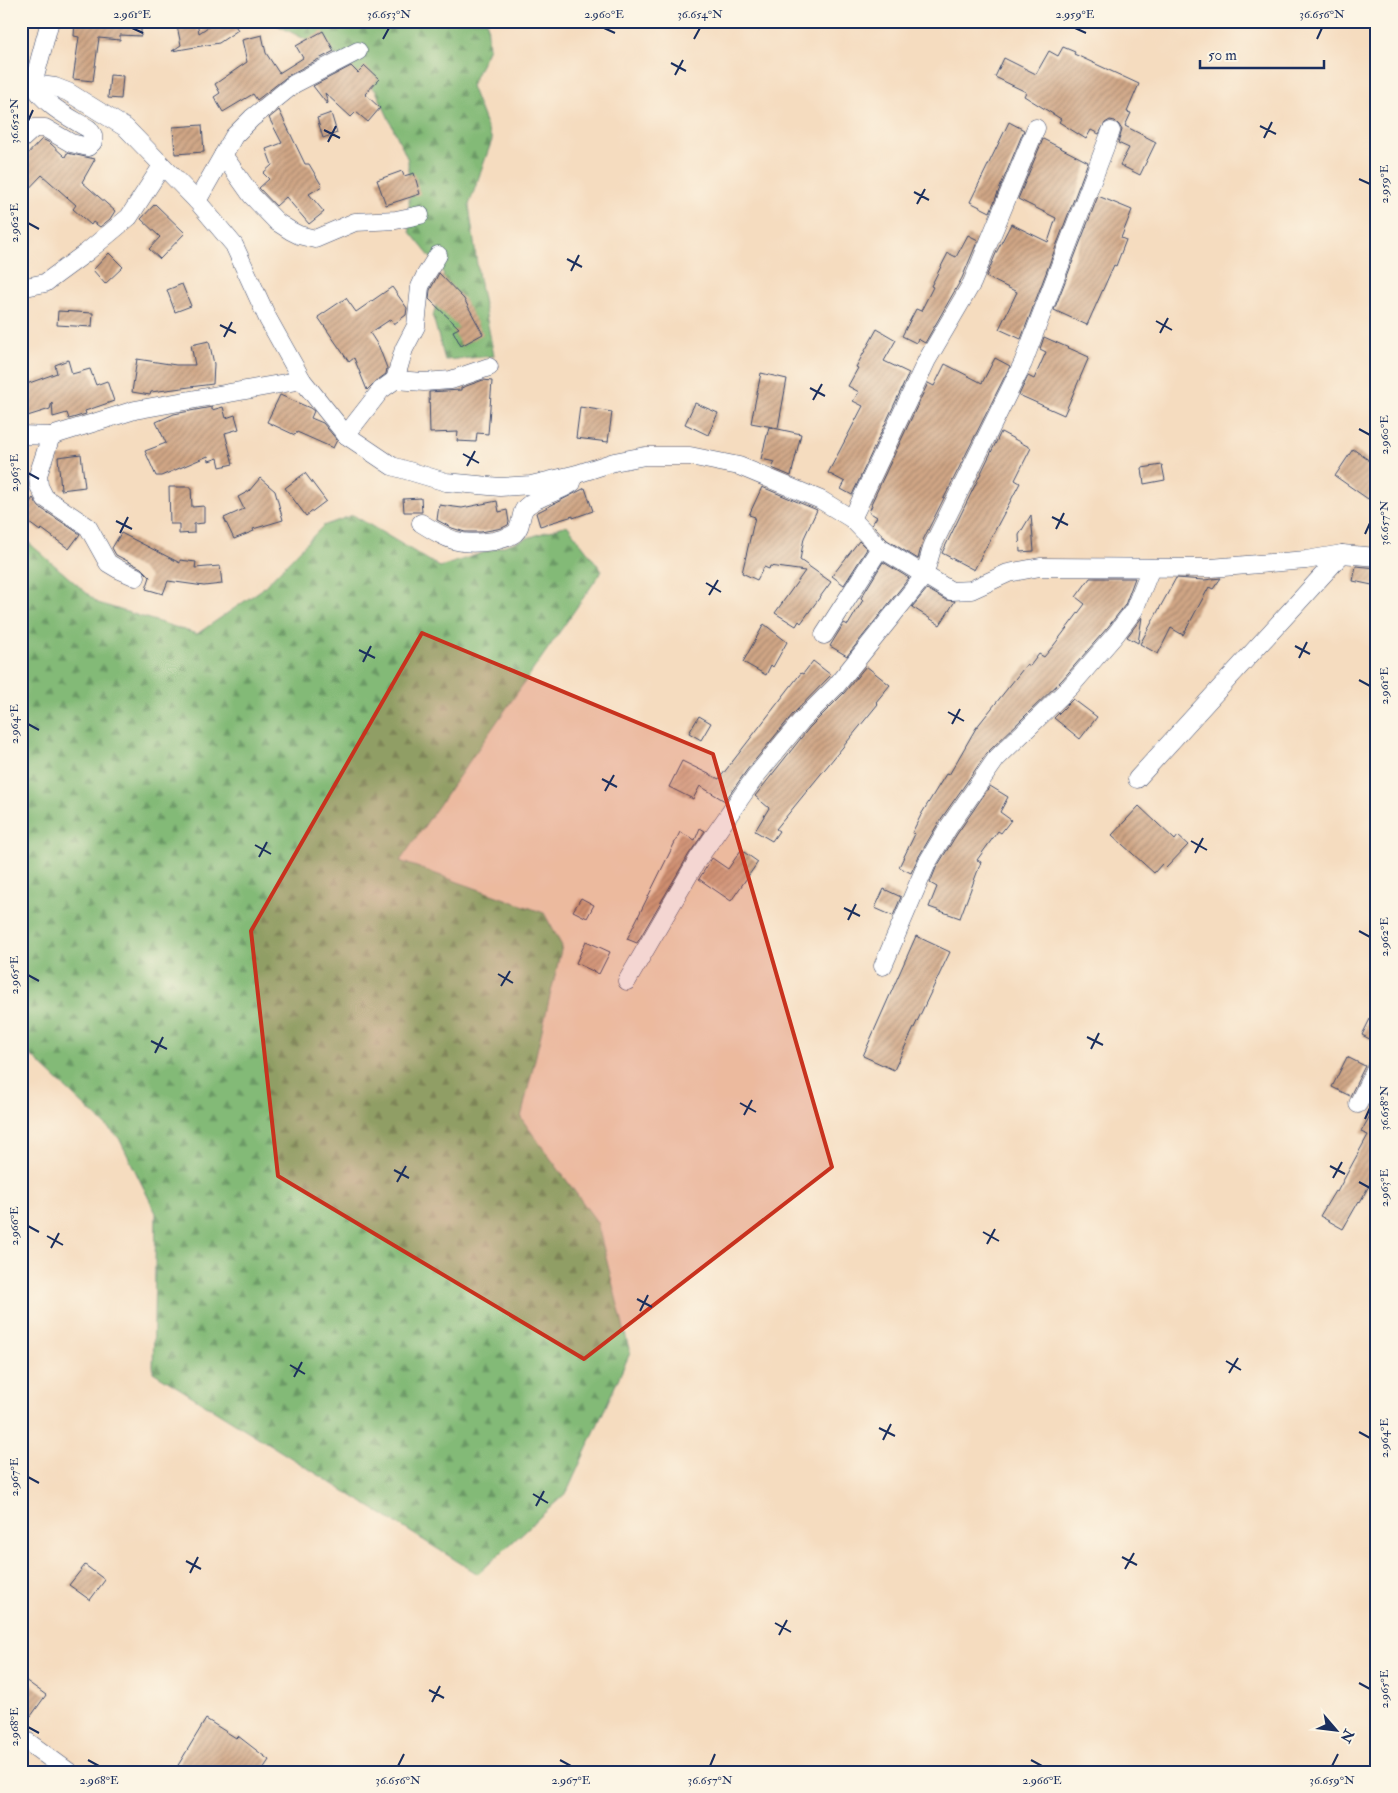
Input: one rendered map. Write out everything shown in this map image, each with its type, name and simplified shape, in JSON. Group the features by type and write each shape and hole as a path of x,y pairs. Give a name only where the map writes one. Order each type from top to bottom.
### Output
{"street":[{"path":"27,82 50,21"},
{"path":"197,201 234,136 240,130 294,84 358,51"},
{"path":"21,140 34,128 45,128 71,143 88,147 93,142 93,135 90,130 47,102 27,82"},
{"path":"27,82 45,84 68,92 126,128 197,201 234,245 268,318 302,380 346,435 392,466 446,482 500,487 532,485 577,474 614,462 645,456 690,456 739,466 821,500 852,519 880,548 950,591 971,590 1008,574 1040,566 1211,568 1306,560 1342,554 1377,557"},
{"path":"852,519 927,360 972,283 1036,128"},
{"path":"627,981 698,859 755,777 801,721 836,686 924,576 933,545 1023,363 1111,131"},
{"path":"223,155 252,196 277,222 299,235 315,239 355,222 396,220 420,215"},
{"path":"21,288 45,282 88,252 129,217 162,166"},
{"path":"396,380 404,349 416,326 420,287 438,255"},
{"path":"346,435 381,390 396,380 424,382 451,380 489,367"},
{"path":"21,435 51,436 135,410 302,380"},
{"path":"51,436 38,475 39,486 45,498 88,527 108,562 136,577"},
{"path":"421,523 447,539 472,544 506,538 516,532 521,523 524,508 530,503 575,481 577,474"},
{"path":"824,636 880,548"},
{"path":"1137,779 1342,554"},
{"path":"883,966 927,863 948,828 996,759 1070,687 1116,634 1134,610 1151,568"},
{"path":"1358,1104 1377,1066"},
{"path":"21,1737 69,1772"}],"highlighted area":[{"path":"422,633 713,754 832,1167 584,1359 278,1176 251,931"}],"green space":[{"path":"269,21 487,21 489,48 471,86 492,140 469,205 479,279 494,356 445,360 433,317 444,274 410,232 408,160 376,91 332,53"},
{"path":"353,515 440,567 567,525 602,571 400,861 544,913 562,946 521,1118 597,1222 630,1353 567,1492 478,1574 153,1372 156,1213 119,1138 21,1046 21,536 98,603 197,634 261,590 323,526"}],"building":[{"path":"75,21 141,21 141,36 120,35 120,40 99,38 93,81 73,79 79,37 74,36"},
{"path":"176,21 197,21 199,33 217,21 232,21 238,30 219,43 172,51 181,45"},
{"path":"323,31 334,51 289,75 257,100 253,94 223,112 214,97 220,93 215,84 247,62 242,40 262,35 266,53 279,73 303,58 296,46"},
{"path":"1063,47 1139,84 1127,112 1131,113 1125,126 1156,142 1140,175 1120,165 1129,148 1118,143 1122,130 1115,121 1110,120 1105,123 1099,134 1091,130 1086,139 1059,122 1061,119 1024,96 1026,92 995,77 1004,58 1036,74 1049,51 1058,56"},
{"path":"351,66 358,73 365,66 379,79 365,94 380,108 368,122 356,112 351,117 325,93 327,104 313,86"},
{"path":"110,75 123,76 121,99 108,98"},
{"path":"279,110 305,164 309,164 322,186 309,194 324,212 309,224 286,197 276,206 259,188 269,179 263,173 272,165 266,149 282,143 269,118"},
{"path":"331,113 337,133 323,138 317,118"},
{"path":"1009,122 1024,130 990,212 970,202"},
{"path":"202,125 204,152 175,154 173,127"},
{"path":"42,139 50,143 65,157 67,153 95,159 82,182 115,211 110,219 100,227 93,222 91,225 73,209 76,205 42,175 21,197 21,161"},
{"path":"1043,139 1088,162 1021,339 999,329 1017,292 986,277 1011,224 1048,242 1056,218 1018,199"},
{"path":"402,171 404,176 414,173 420,194 386,205 377,180"},
{"path":"1098,196 1132,210 1121,238 1126,240 1116,266 1114,265 1087,325 1054,310"},
{"path":"155,204 185,233 160,259 149,249 160,237 141,219"},
{"path":"968,235 978,240 962,278 925,343 918,339 916,343 902,336 916,309 921,311 948,253 956,257"},
{"path":"109,253 123,267 105,284 93,270"},
{"path":"439,273 464,299 483,334 461,346 453,331 459,328 429,299 430,290"},
{"path":"182,284 191,306 175,312 167,290"},
{"path":"392,287 407,308 406,315 394,324 391,319 370,333 379,347 387,368 386,374 367,390 354,358 349,362 318,317 346,298 356,312"},
{"path":"58,311 93,313 92,327 57,325"},
{"path":"877,329 896,340 884,361 909,373 852,495 841,489 845,482 828,473 863,406 853,401 859,392 848,386"},
{"path":"1044,337 1089,357 1064,415 1019,395 1028,376 1034,379 1046,352 1040,349"},
{"path":"209,341 214,364 213,384 151,392 150,395 132,392 137,359 176,365 195,365 191,345"},
{"path":"995,358 1010,366 923,540 918,559 887,540 872,524 877,517 869,512 871,504 928,383 934,386 945,364 982,383"},
{"path":"68,360 72,374 90,369 96,385 107,381 114,401 85,411 86,414 69,419 67,413 53,417 52,402 50,409 21,418 21,386 57,373 55,365"},
{"path":"761,373 787,379 778,428 751,423"},
{"path":"483,380 492,381 488,434 477,433 476,442 457,441 458,432 430,433 429,392 461,390 461,388"},
{"path":"280,395 314,411 311,418 323,423 337,440 333,448 297,432 295,435 267,422"},
{"path":"695,403 718,413 708,435 685,424"},
{"path":"212,407 212,410 223,407 226,418 235,415 239,429 225,433 233,464 220,467 218,458 209,461 208,456 161,476 156,476 145,451 166,443 156,422 174,414"},
{"path":"580,407 612,412 608,442 576,438"},
{"path":"769,427 801,434 791,476 772,468 775,462 761,459"},
{"path":"1001,432 1031,448 1015,480 1020,483 974,570 942,553"},
{"path":"1353,449 1377,466 1377,486 1368,499 1335,476"},
{"path":"81,454 85,487 61,490 58,457"},
{"path":"1162,465 1165,480 1144,484 1142,468"},
{"path":"305,473 326,501 306,516 285,488"},
{"path":"260,478 275,491 283,520 253,529 254,531 234,539 224,518 244,509 238,497 249,491"},
{"path":"169,487 191,487 192,507 204,506 204,523 194,524 194,533 179,534 179,524 170,524"},
{"path":"762,487 817,510 804,538 800,560 831,582 801,623 799,621 796,626 775,613 805,571 770,566 769,569 764,567 757,580 742,573 755,517 749,515"},
{"path":"585,488 593,511 540,526 536,513"},
{"path":"33,498 39,507 80,534 69,549 42,529 40,531 21,517 21,514"},
{"path":"421,498 422,512 404,512 403,499"},
{"path":"497,501 499,512 507,510 509,522 508,525 502,528 481,532 465,532 437,520 439,505 462,508"},
{"path":"1031,515 1034,551 1020,552 1019,535"},
{"path":"121,533 180,563 180,560 196,562 195,568 220,566 222,584 204,586 168,581 163,594 146,589 150,577 141,568 116,555 112,548"},
{"path":"859,541 867,549 844,585 832,576"},
{"path":"883,562 909,578 847,656 830,646 844,623 848,625 863,600 861,598"},
{"path":"1356,566 1377,568 1377,586 1353,581"},
{"path":"1090,578 1135,578 1125,605 1108,627 1062,680 987,753 939,822 911,873 899,867 915,834 912,833 922,813 946,774 949,775 976,728 1027,664 1030,666 1039,654 1044,657 1054,645 1085,604 1076,597"},
{"path":"1176,578 1204,580 1221,578 1213,589 1209,587 1183,635 1171,628 1158,654 1140,644"},
{"path":"927,589 946,600 955,601 940,625 912,607"},
{"path":"1142,617 1138,643 1127,637"},
{"path":"764,624 787,642 773,667 771,665 766,675 743,662"},
{"path":"813,661 831,675 793,714 747,770 725,801 700,786 693,799 669,787 682,761 719,779 801,673 803,674"},
{"path":"866,666 890,685 876,702 878,704 776,829 779,831 772,841 755,831 769,808 755,796 809,728 844,693"},
{"path":"1073,699 1097,717 1080,739 1054,718"},
{"path":"699,716 711,723 701,740 689,733"},
{"path":"990,786 1008,797 1000,812 1011,820 1001,833 998,831 977,860 981,862 960,918 929,907 937,887 930,883 936,868"},
{"path":"1139,806 1175,840 1178,836 1188,845 1166,868 1162,864 1154,873 1112,835"},
{"path":"700,828 705,831 689,854 637,943 627,939 680,832 695,840"},
{"path":"741,850 758,862 731,901 699,879 712,858 728,869"},
{"path":"884,889 901,897 893,916 875,908"},
{"path":"581,898 594,905 587,918 573,911"},
{"path":"916,936 950,952 894,1070 863,1056"},
{"path":"586,941 610,952 599,974 576,963"},
{"path":"1377,1005 1377,1043 1362,1035"},
{"path":"1347,1057 1365,1066 1350,1096 1332,1087"},
{"path":"1377,1103 1377,1171 1343,1229 1320,1216 1335,1191 1337,1192 1368,1135 1361,1132"},
{"path":"85,1565 105,1580 90,1600 69,1585"},
{"path":"21,1677 46,1695 31,1716 21,1709"},
{"path":"206,1719 236,1738 238,1736 269,1760 261,1772 174,1772"}]}
